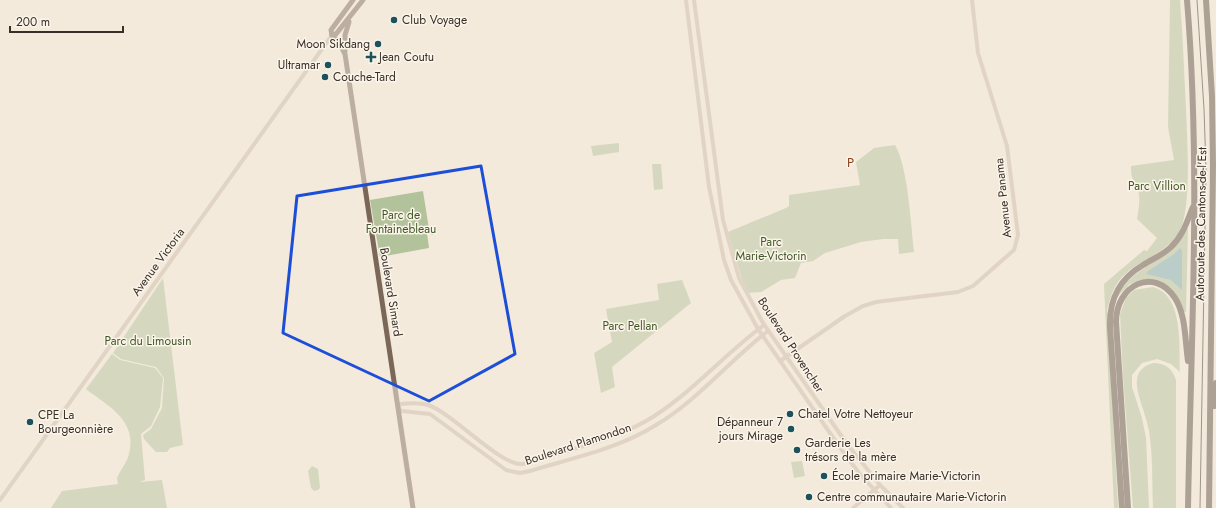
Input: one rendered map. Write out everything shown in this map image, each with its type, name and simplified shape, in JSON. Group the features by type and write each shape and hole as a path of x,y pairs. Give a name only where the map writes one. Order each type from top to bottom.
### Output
{"highway":[{"name":"Autoroute des Cantons-de-l'Est","path":"1187,0 1193,89 1195,203 1190,380"},
{"name":"Autoroute des Cantons-de-l'Est","path":"1206,0 1213,110 1210,448"},
{"path":"1213,110 1216,129"},
{"path":"1122,508 1110,326 1112,301 1118,287 1128,275 1163,254 1175,244 1183,232 1195,203"},
{"path":"1129,508 1116,317 1120,298 1132,287 1144,282 1156,283 1168,290 1175,298 1182,316 1190,380 1188,508"},
{"path":"1209,508 1210,448 1216,383"}],"main road":[{"name":"Avenue Victoria","path":"353,0 331,30 332,35 336,34 363,0"},
{"path":"345,54 345,35 351,17"},
{"name":"Boulevard Simard","path":"332,35 338,40 345,54 413,508"}],"street":[{"name":"Boulevard Provencher","path":"686,0 709,187 718,234 731,280 758,329 841,449 874,490 891,508"},
{"name":"Boulevard Provencher","path":"694,0 723,220 739,278 764,325 847,445 880,485 903,508"},
{"name":"Avenue Panama","path":"780,361 845,316 863,306 876,302 958,292 973,286 1014,250 1018,235 1007,146 978,53 972,0"},
{"name":"Avenue Victoria","path":"0,500 332,35"},
{"name":"Boulevard Plamondon","path":"764,325 677,399 646,422 611,438 523,464 517,465 508,461 472,434 428,405 413,403 400,404 398,408 402,411 430,414 506,470 520,473 530,471 624,442 657,425 768,331"},
{"path":"841,449 847,445"},
{"path":"853,508 880,485"}],"highlighted area":[{"path":"481,166 515,354 429,401 283,333 297,196"}],"green space":[{"name":"Parc Villion","path":"1170,0 1180,0 1188,154 1186,205 1184,219 1180,230 1174,239 1166,247 1138,264 1121,278 1110,298 1107,310 1118,506 1118,508 1114,508 1104,284 1144,250 1147,251 1157,238 1137,219 1139,194 1132,176 1131,166 1174,160 1168,127"},
{"path":"619,143 619,152 593,156 591,146"},
{"name":"Parc Marie-Victorin","path":"895,145 903,167 906,181 914,252 899,254 898,239 883,239 861,242 825,253 813,261 801,263 795,278 781,280 761,292 746,293 728,232 786,208 789,206 789,195 860,185 856,162 874,148"},
{"path":"652,164 661,164 663,189 654,190"},
{"name":"Parc de Fontainebleau","path":"423,191 429,229 435,232 433,235 427,233 429,248 380,257 370,200"},
{"path":"1186,229 1188,229 1186,312 1183,312 1176,295 1143,280 1130,284 1118,296 1116,296 1123,285 1162,255"},
{"name":"Parc du Limousin","path":"163,278 183,445 170,448 167,452 156,452 144,439 143,435 151,429 162,408 164,378 156,367 121,359 113,353"},
{"name":"Parc Pellan","path":"682,280 691,303 612,367 615,387 601,393 594,353 612,342 606,309 659,300 657,284"},
{"path":"1153,287 1163,292 1170,300 1175,311 1178,324 1180,372 1171,364 1157,359 1142,363 1132,375 1132,387 1142,418 1146,438 1149,508 1133,508 1123,377 1120,314 1126,298 1134,290"},
{"path":"112,354 120,360 155,368 163,378 160,407 151,426 141,434 145,480 139,482 162,480 167,508 51,508 62,491 118,484 117,478 129,454 131,442 129,432 125,423 112,408 86,389"},
{"path":"1153,363 1168,367 1176,380 1176,508 1153,508 1150,440 1148,425 1139,397 1137,385 1140,371 1144,367"},
{"path":"802,461 805,476 794,478 791,462"},
{"path":"312,466 318,469 320,488 314,491 311,488 308,471"}],"water":[{"path":"1180,248 1182,251 1182,290 1171,280 1146,274 1148,271 1174,254"}],"tram line":[{"path":"1197,0 1206,169 1200,508"}],"place":[{"name":"Club Voyage","path":"394,20"},
{"name":"Moon Sikdang","path":"378,44"},
{"name":"Jean Coutu","path":"371,57"},
{"name":"Ultramar","path":"328,65"},
{"name":"Couche-Tard","path":"325,77"},
{"name":"Chatel Votre Nettoyeur","path":"790,414"},
{"name":"CPE La Bourgeonnière","path":"30,422"},
{"name":"Dépanneur 7 jours Mirage","path":"791,429"},
{"name":"Garderie Les trésors de la mère","path":"797,450"},
{"name":"École primaire Marie-Victorin","path":"824,476"},
{"name":"Centre communautaire Marie-Victorin","path":"809,497"}],"district":[{"name":"P","path":"851,162"}]}
